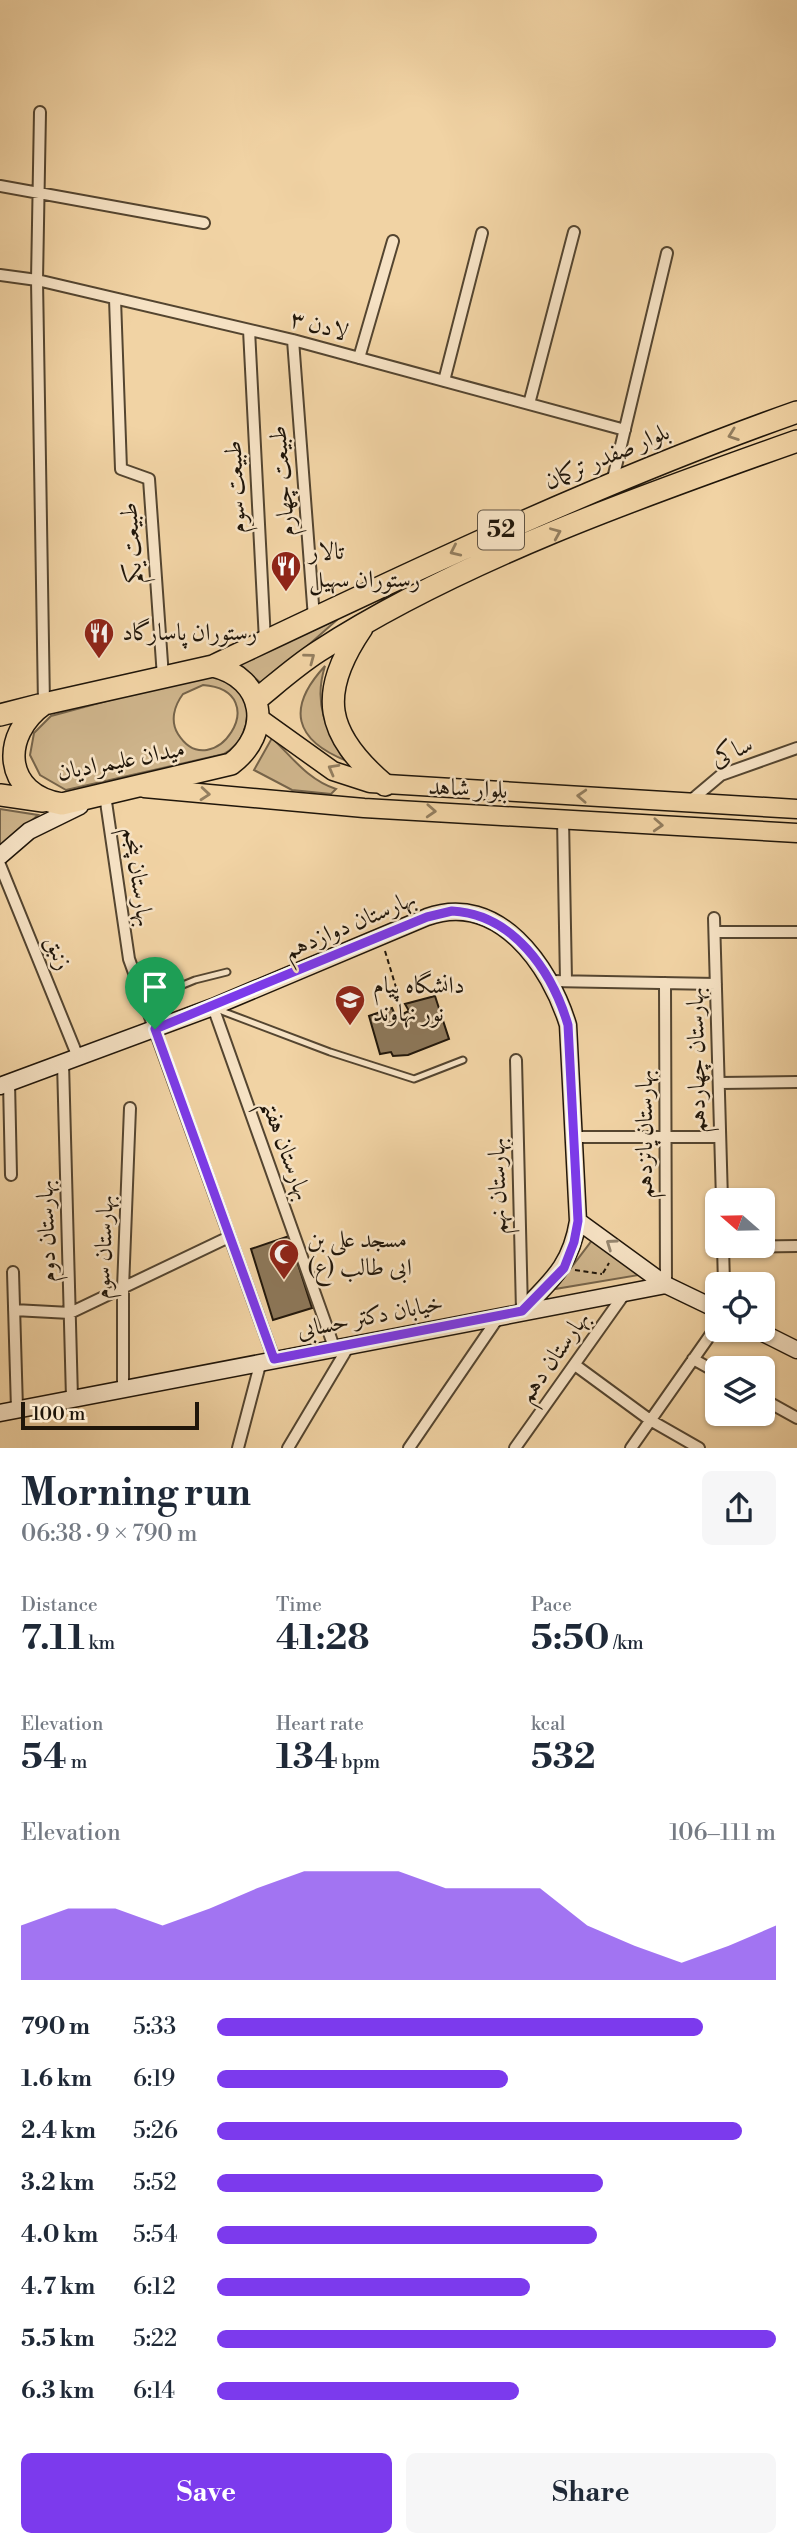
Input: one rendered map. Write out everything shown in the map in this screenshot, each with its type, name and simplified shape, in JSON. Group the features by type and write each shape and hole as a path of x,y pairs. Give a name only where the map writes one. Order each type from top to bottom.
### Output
{"highway":[{"name":"بلوار صفدر ترکمان","path":"213,666 489,535 702,446 797,412"},
{"name":"بلوار صفدر ترکمان","path":"257,709 317,652 422,593 560,532 797,441"},
{"path":"365,624 338,668 333,685 333,716 346,746 362,766 385,785"},
{"name":"52","path":"0,715 213,666"},
{"path":"213,666 228,670 241,678 257,709"},
{"name":"میدان علیمرادیان","path":"44,704 22,723 15,737 13,755 25,785 52,802 62,804 231,764 249,746 257,709"},
{"name":"52","path":"0,794 52,802"}],"main road":[{"name":"بلوار شاهد","path":"257,709 333,771 350,778 385,785 797,809"},
{"name":"بلوار شاهد","path":"136,787 364,808 797,832"}],"street":[{"path":"40,112 37,280 44,704"},
{"path":"0,186 204,223"},
{"path":"529,404 574,232"},
{"path":"444,381 482,233"},
{"path":"359,358 393,241"},
{"path":"612,483 667,253"},
{"name":"لادن ۳","path":"0,275 37,280 293,340 625,430"},
{"name":"طبیعت یکم","path":"115,299 121,469 149,479 163,677"},
{"name":"طبیعت سوم","path":"249,330 265,641"},
{"name":"طبیعت چهارم","path":"293,340 314,618"},
{"name":"ساکی","path":"689,802 722,775 797,748"},
{"path":"0,856 38,826 105,795"},
{"name":"بهارستان پنجم","path":"105,795 129,959 229,1237 267,1360"},
{"path":"563,819 558,981 716,984"},
{"name":"زنبق","path":"0,864 71,1060"},
{"name":"بهارستان دوازدهم","path":"5,1084 213,1007 440,912 470,913 508,931 558,981 568,1025 578,1221 574,1242 564,1268"},
{"name":"بهارستان چهاردهم","path":"715,918 722,1188"},
{"path":"715,932 797,932"},
{"name":"بهارستان پانزدهم","path":"666,983 666,1285"},
{"name":"بهارستان هفتم","path":"213,1007 342,1346"},
{"name":"بهارستان دوم","path":"71,1060 72,1398"},
{"name":"بهارستان نهم","path":"516,1060 522,1311"},
{"path":"719,1083 797,1082"},
{"path":"5,1084 11,1175"},
{"name":"بهارستان سوم","path":"123,1388 122,1287 130,1108"},
{"path":"574,1137 720,1137"},
{"path":"578,1221 666,1285 705,1304"},
{"path":"14,1310 70,1313 229,1237"},
{"path":"775,1246 797,1246"},
{"path":"522,1311 564,1268"},
{"path":"13,1272 17,1409"},
{"name":"خیابان دکتر حسابی","path":"0,1413 626,1290 666,1285"},
{"name":"بهارستان دهم","path":"515,1448 626,1290"},
{"path":"409,1448 500,1315"},
{"path":"775,1339 797,1350"},
{"path":"631,1448 705,1342"},
{"path":"288,1448 342,1346"},
{"path":"693,1359 705,1366"},
{"path":"238,1448 267,1360"},
{"path":"575,1365 650,1420 699,1448"},
{"path":"775,1406 797,1418"}],"lane":[{"path":"144,1002 195,980 227,971"},
{"path":"213,1007 298,1041 414,1079 463,1060"}],"path":[{"path":"381,937 398,994"},
{"path":"564,1268 602,1274"}],"shaded area":[{"path":"338,619 263,685 239,664"},
{"path":"325,666 320,693 321,705 333,738 347,761 329,753 316,743 306,733 302,721 301,709 305,696"},
{"path":"199,676 222,677 234,683 242,692 247,714 241,737 234,747 224,754 66,790 40,775 30,755 34,733 51,716","holes":["203,685 225,691 236,703 237,717 231,732 221,744 207,750 192,748 178,734 174,724 175,709 180,699 183,694"]},
{"path":"272,738 309,774 336,789 331,794 292,790 254,770"},
{"path":"0,809 38,815 0,848"},
{"path":"593,1239 639,1275 555,1289"}],"building":[{"name":"دانشگاه پیام نور نهاوند","path":"435,996 449,1039 408,1055 393,1056 391,1052 380,1054 369,1016 392,1008 396,1017 409,1011 405,1004"},
{"path":"289,1236 312,1308 273,1320 251,1249"}],"place":[{"name":"تالار رستوران سهیل","path":"286,593"},
{"name":"رستوران پاسارگاد","path":"99,660"},
{"name":"دانشگاه پیام نور نهاوند","path":"350,1027"},
{"name":"مسجد علی بن ابی طالب (ع)","path":"284,1281"}],"route":[{"path":"461,911 499,925 518,940 551,981 559,995 568,1025 578,1221 574,1242 564,1268 522,1311 274,1359 155,1029 440,912 461,911"}]}
